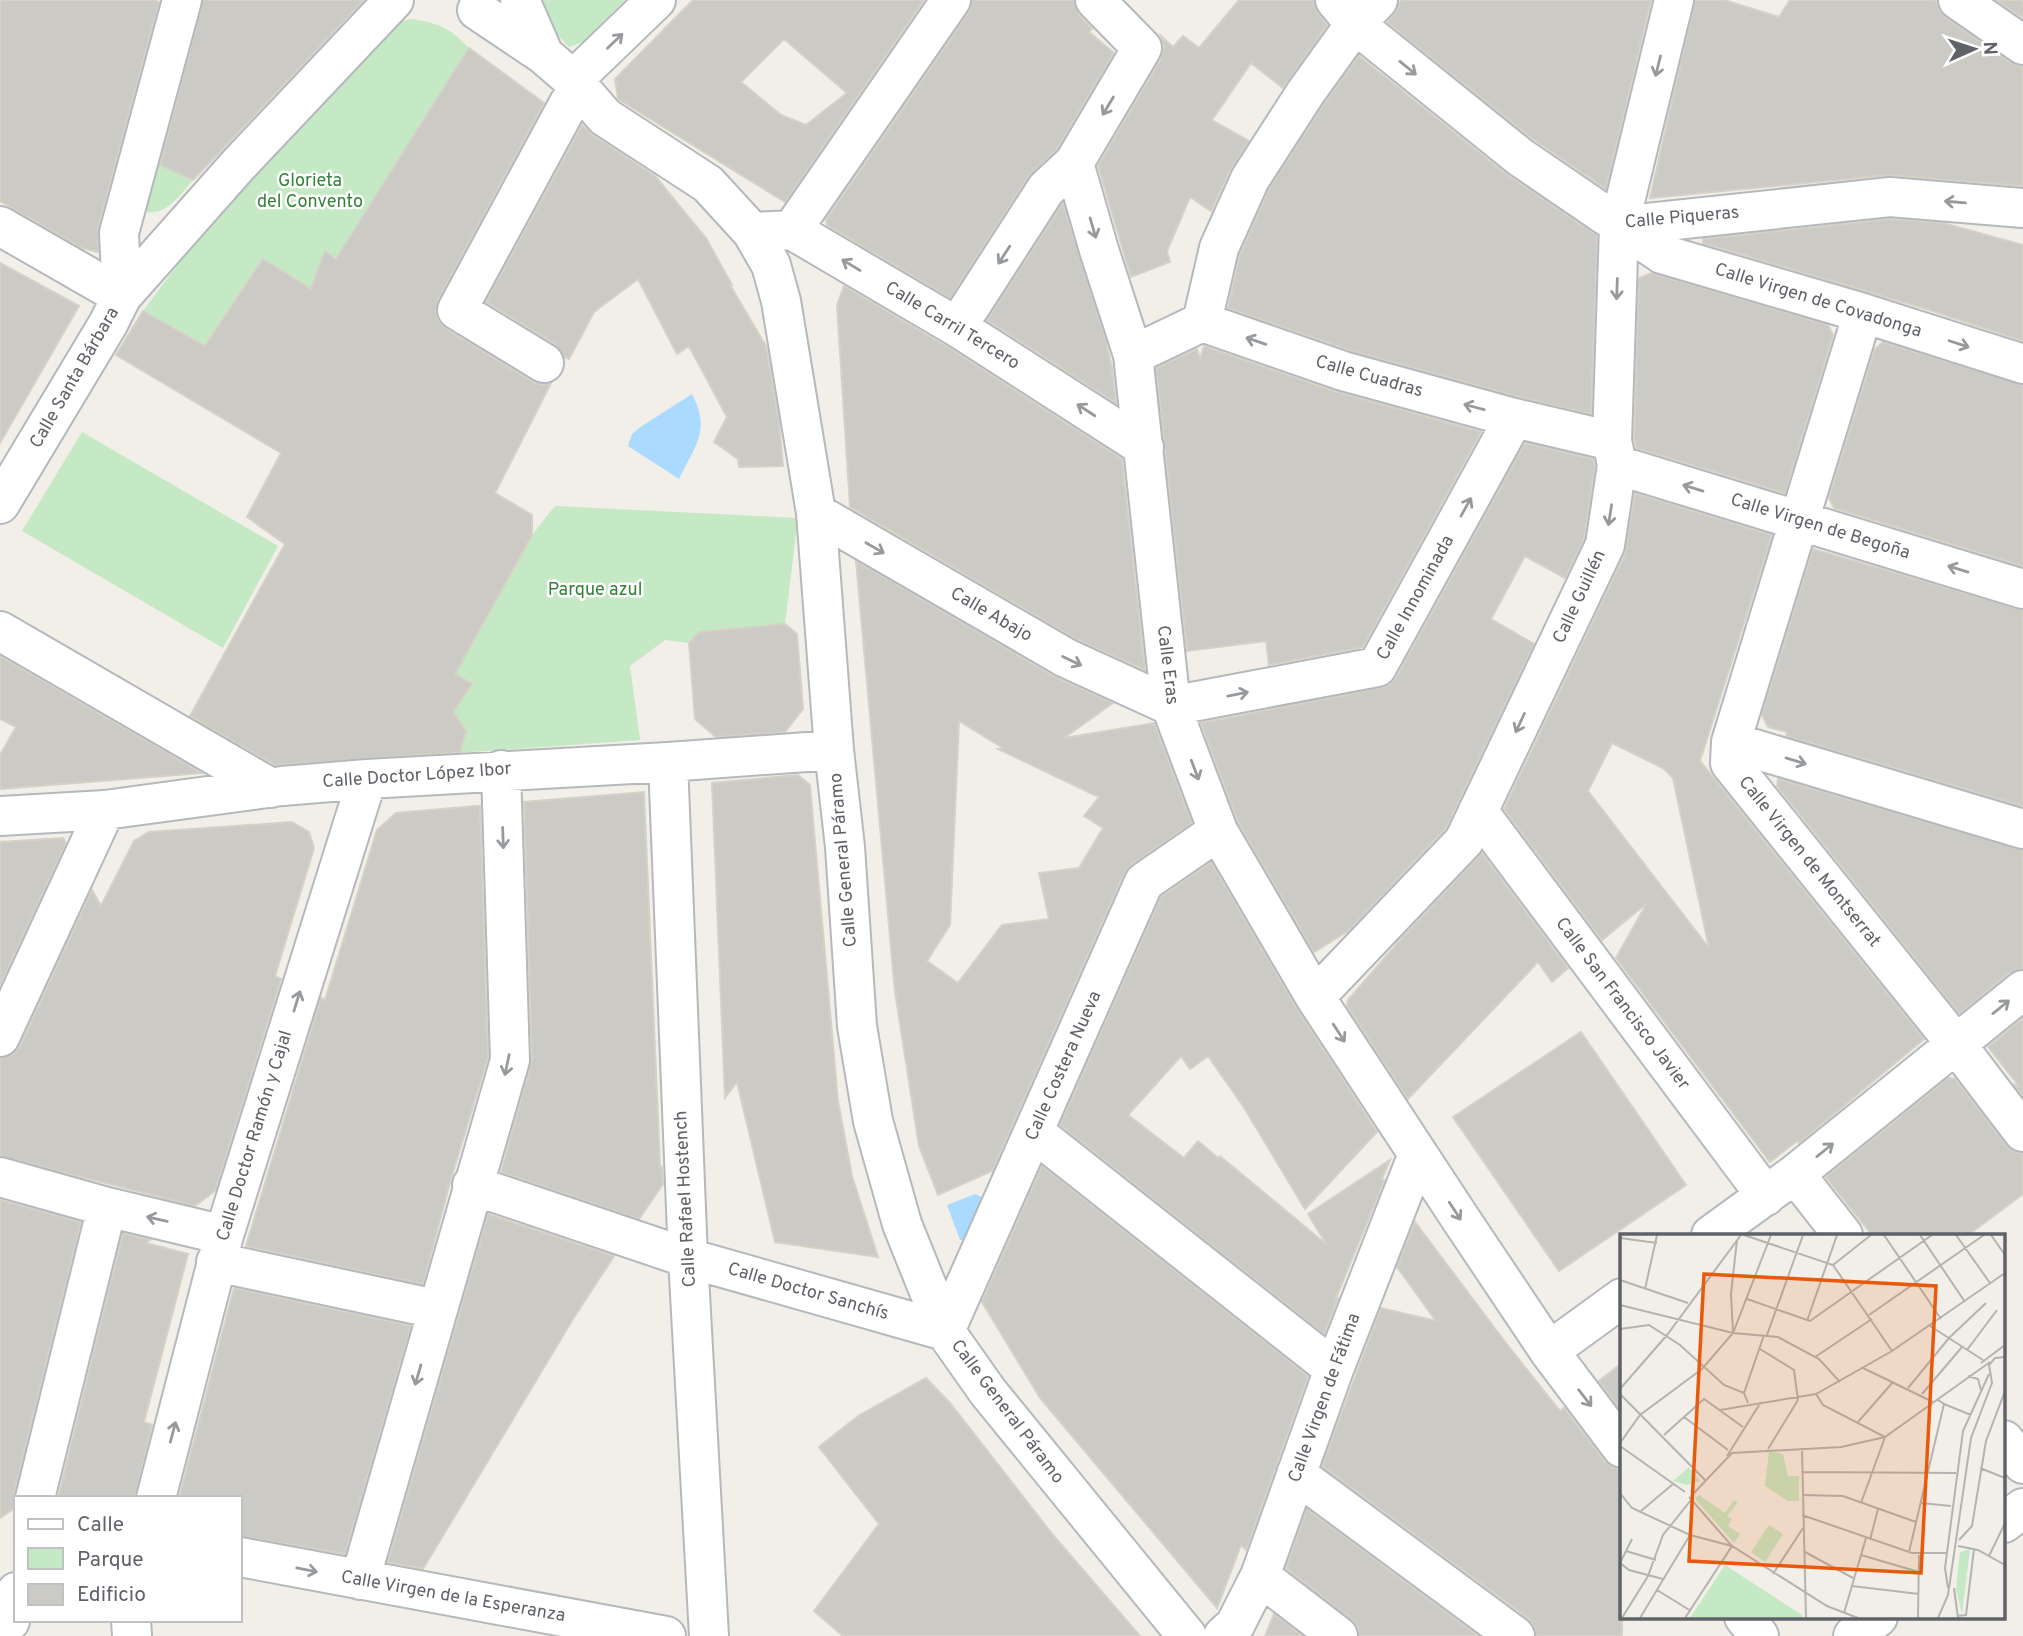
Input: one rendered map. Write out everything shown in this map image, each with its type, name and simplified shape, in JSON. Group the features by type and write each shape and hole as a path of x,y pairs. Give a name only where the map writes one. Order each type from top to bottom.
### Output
{"street":[{"name":"Calle Santa Bárbara","path":"0,504 122,296 119,233 181,0"},
{"path":"0,226 122,296 239,164 394,0"},
{"path":"520,0 544,55"},
{"path":"544,363 457,310 577,84 656,0"},
{"path":"752,232 792,230 951,0"},
{"path":"957,327 1046,190 1074,163 1142,48 1095,0"},
{"name":"Calle Guillén","path":"1315,996 1464,841 1605,545 1614,453 1619,226 1674,0"},
{"path":"1958,0 2023,45"},
{"name":"Calle General Páramo","path":"482,3 577,84 606,117 708,184 752,232 771,265 781,301 816,513 834,750 845,847 857,1026 873,1121 902,1224 945,1331 988,1391 1186,1636"},
{"path":"1133,355 1202,322 1219,248 1250,179 1356,8"},
{"name":"Calle Piqueras","path":"1356,8 1520,157 1619,226 1890,197 2023,208"},
{"name":"Calle Eras","path":"1074,163 1133,355 1171,706 1218,831 1315,996 1418,1154 1549,1351 1620,1445"},
{"name":"Calle Virgen de Covadonga","path":"1619,226 1661,254 1863,313 2023,364"},
{"name":"Calle Carril Tercero","path":"792,230 957,327 1144,447"},
{"path":"1863,313 1731,742 2023,829"},
{"name":"Calle Cuadras","path":"1202,322 1343,371 1514,418 1614,453"},
{"name":"Calle Innominada","path":"1171,706 1377,667 1514,418"},
{"name":"Calle Virgen de Begoña","path":"1614,453 1798,520 2023,589"},
{"name":"Calle Abajo","path":"816,513 1066,659 1171,706"},
{"path":"0,631 271,788"},
{"name":"Calle Virgen de Montserrat","path":"1731,742 1730,763 1956,1044 2023,1132"},
{"name":"Calle Doctor López Ibor","path":"0,816 105,810 271,788 367,779 834,750"},
{"name":"Calle Rafael Hostench","path":"668,762 688,1258 709,1636"},
{"path":"360,1580 510,1060 501,770"},
{"name":"Calle Doctor Ramón y Cajal","path":"157,1496 220,1248 367,779"},
{"path":"0,1037 105,810"},
{"name":"Calle San Francisco Javier","path":"1478,811 1780,1185 1842,1234"},
{"name":"Calle Costera Nueva","path":"945,1331 1144,882 1218,831"},
{"path":"1713,1234 1780,1185 2023,989"},
{"path":"1035,1133 1334,1369"},
{"name":"Calle Virgen de Fátima","path":"1223,1636 1235,1625 1260,1576 1334,1369 1418,1154"},
{"path":"0,1177 107,1207 220,1248 436,1309"},
{"name":"Calle Doctor Sanchís","path":"472,1185 688,1258 945,1331"},
{"path":"36,1496 107,1207"},
{"path":"1549,1351 1620,1299"},
{"path":"2006,1443 2023,1464"},
{"path":"1296,1474 1515,1636"},
{"path":"2006,1521 2023,1508"},
{"name":"Calle Virgen de la Esperanza","path":"242,1557 360,1580 494,1620 666,1636"},
{"path":"1260,1576 1338,1636"},
{"path":"1720,1636 1730,1618"},
{"path":"1745,1618 1759,1636"},
{"path":"1853,1636 1877,1618"}],"green space":[{"path":"537,0 625,0 583,42 569,47 547,24"},
{"name":"Glorieta del Convento","path":"411,19 443,28 469,48 350,237 445,290 429,322 326,251 311,289 263,259 205,346 143,311 219,209 389,24"},
{"path":"151,161 193,180 167,207 147,212 144,206"},
{"path":"82,432 278,546 223,648 22,531"},
{"name":"Parque azul","path":"555,506 798,518 785,624 699,632 689,643 665,640 630,666 640,740 459,753 466,731 453,713 471,685 455,674 532,535"}],"water":[{"path":"692,394 700,418 699,438 679,479 628,446 632,434 639,428"},
{"path":"975,1194 982,1197 965,1240 960,1240 947,1205"}],"building":[{"path":"0,0 159,2 98,227 98,252 82,248 0,201"},
{"path":"203,0 364,0 193,180 160,165"},
{"path":"693,0 924,0 785,202 618,99 615,79","holes":["784,39 847,93 806,125 781,115 741,82"]},
{"path":"973,0 1074,0 1079,15 1092,29 1089,32 1114,53 1057,149 1028,177 950,298 827,225 826,220 969,12"},
{"path":"1239,0 1313,0 1327,25 1283,88 1251,63 1212,120 1249,141 1230,170 1211,211 1190,197 1167,251 1170,262 1131,277 1098,166 1161,59 1164,46 1161,36 1173,47 1183,36 1199,48"},
{"path":"1401,0 1651,0 1606,189 1533,139 1387,22 1394,15"},
{"path":"1695,0 1724,0 1779,17 1790,0 1936,0 1939,10 1946,18 2011,63 2023,67 2023,186 1888,175 1650,198"},
{"path":"1996,0 2023,0 2023,18"},
{"path":"469,48 544,103 438,300 435,311 438,321 446,329 533,382 543,385 551,383 495,493 532,515 532,535 455,674 472,684 453,712 466,731 460,752 275,765 190,716 285,544 247,517 281,453 116,355 143,311 205,346 263,259 311,289 325,251 336,259"},
{"path":"1359,56 1506,174 1597,236 1591,414 1349,350 1228,308 1240,255 1269,189"},
{"path":"582,125 655,176 706,238 766,346 779,421 783,466 739,467 738,459 714,442 727,417 689,346 677,354 638,279 594,312 569,359 564,357 555,344 486,302"},
{"path":"1063,203 1105,338 1116,403 987,320"},
{"path":"1890,219 1943,223 2023,245 2023,341 1923,308 1703,243 1703,239"},
{"path":"0,263 79,306 0,443"},
{"path":"1652,273 1828,325 1833,335 1785,493 1636,448 1634,439 1639,278"},
{"path":"844,286 946,346 1122,459 1145,670 1076,639 850,507 837,305"},
{"path":"1883,342 2023,385 2023,566 1834,508 1829,498 1875,349"},
{"path":"1204,346 1337,392 1481,432 1363,647 1269,665 1266,641 1187,651 1156,368 1197,349 1200,359"},
{"path":"1525,443 1593,459 1595,466 1584,539 1565,578 1525,556 1491,619 1534,644 1446,828 1348,931 1314,952 1238,822 1201,723 1390,684 1396,678"},
{"path":"1635,493 1772,535 1700,761 1924,1039 1799,1143 1797,1141 1770,1162 1616,958 1647,903 1602,940 1504,809 1625,554","holes":["1612,743 1663,768 1673,778 1709,948 1588,791"]},
{"path":"1813,549 2023,610 2023,806 1786,736 1787,732 1768,727 1762,715"},
{"path":"856,561 1055,677 1113,703 1064,738 1154,723 1192,823 1132,864 1124,873 992,1171 938,1195 919,1146 895,992","holes":["959,721 1003,748 998,749 1099,797 1084,816 1103,828 1079,868 1039,873 1049,919 1002,925 958,983 927,961 950,925"]},
{"path":"785,624 797,634 803,709 785,732 716,737 695,719 689,643 699,632"},
{"path":"0,656 202,773 0,789 0,755 16,727 0,719"},
{"path":"798,775 810,785 838,1101 852,1176 878,1257 775,1242 737,1082 725,1098 712,783"},
{"path":"1778,779 2023,850 2023,969 2009,973 1958,1012 1777,786"},
{"path":"644,792 660,1166 663,1184 639,1219 501,1172 532,1060 524,802"},
{"path":"480,806 488,1057 423,1284 246,1246 321,998 325,1000 377,830 396,813"},
{"path":"292,822 309,832 314,848 275,976 281,979 215,1191 195,1206 0,1156 0,1059 12,1055 20,1046 92,890 101,906 134,841 149,832"},
{"path":"63,838 66,843 0,985 0,842"},
{"path":"1482,853 1568,968 1552,982 1538,962 1408,1099 1347,1006 1348,1000"},
{"path":"1211,862 1297,1009 1377,1132 1305,1209 1243,1106 1208,1056 1190,1069 1181,1056 1128,1115 1184,1158 1198,1141 1218,1158 1220,1156 1327,1245 1308,1214 1390,1160 1324,1334 1060,1125 1161,897"},
{"path":"2023,1018 2023,1096 2015,1085 2019,1086 1988,1047"},
{"path":"1581,1032 1686,1185 1559,1271 1453,1117"},
{"path":"1948,1078 1955,1079 2006,1145 2014,1152 2023,1153 2023,1194 1969,1234 1871,1234 1826,1177"},
{"path":"1042,1166 1308,1376 1246,1550 1241,1545 1217,1608 1040,1398 982,1302"},
{"path":"0,1200 81,1222 14,1493 14,1508 0,1518"},
{"path":"488,1214 614,1256 573,1319 423,1569 388,1562"},
{"path":"1415,1222 1560,1411 1564,1408 1605,1462 1613,1468 1620,1469 1622,1636 1536,1636 1535,1627 1528,1618 1322,1466 1381,1308 1436,1321 1397,1267"},
{"path":"123,1233 150,1240 146,1243 188,1254 144,1422 152,1425 135,1496 58,1496"},
{"path":"234,1288 411,1326 345,1554 242,1536 242,1496 180,1496"},
{"path":"1620,1365 1620,1409 1599,1381"},
{"path":"926,1378 950,1403 1053,1535 1140,1636 843,1636 814,1611 879,1524 819,1447 858,1416"},
{"path":"1307,1509 1478,1636 1359,1636 1358,1627 1351,1619 1286,1568"},
{"path":"1274,1614 1302,1636 1265,1636"}]}
